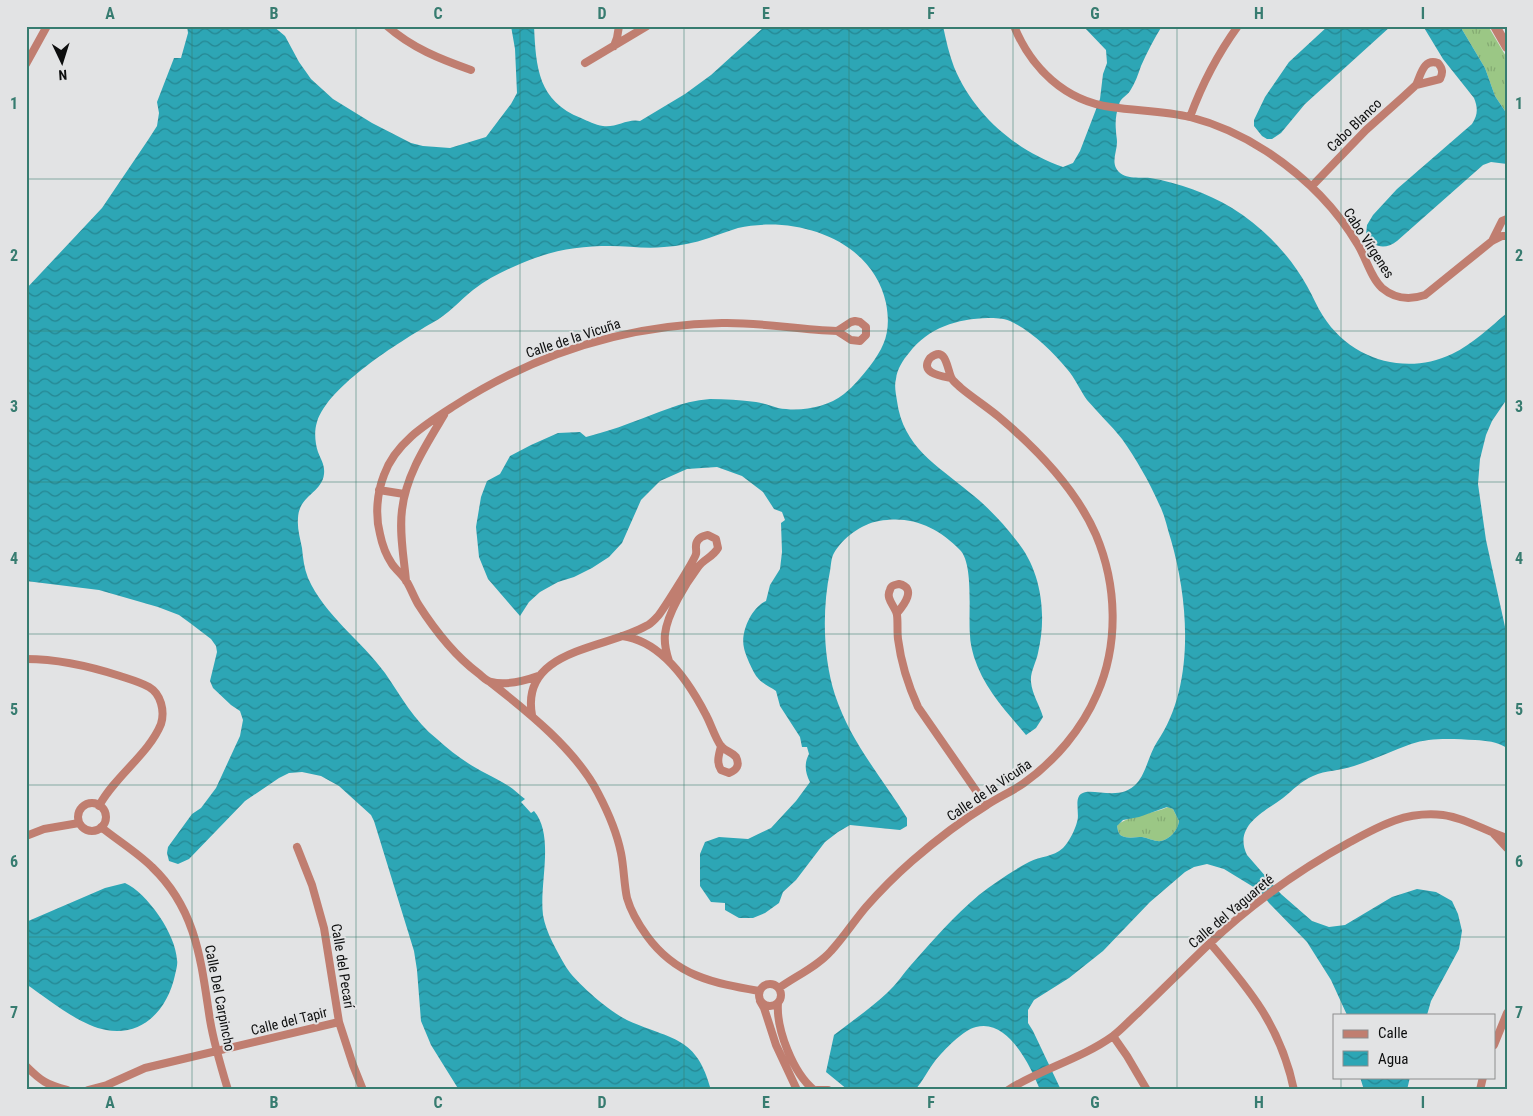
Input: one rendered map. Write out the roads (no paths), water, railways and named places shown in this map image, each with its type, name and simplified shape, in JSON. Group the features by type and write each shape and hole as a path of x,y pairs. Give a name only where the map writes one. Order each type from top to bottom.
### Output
{"street":[{"path":"26,64 47,26"},
{"path":"387,26 409,44 426,53 470,70"},
{"path":"614,46 618,38 618,26"},
{"path":"585,63 647,26"},
{"name":"Cabo Vírgenes","path":"1014,26 1027,51 1048,78 1077,98 1128,110 1190,117 1232,132 1253,143 1296,172 1312,186 1347,228 1381,287 1395,296 1414,298 1425,295 1492,241 1502,236 1507,236"},
{"path":"1190,117 1214,61 1238,26"},
{"path":"1495,26 1507,47"},
{"name":"Cabo Blanco","path":"1312,186 1366,130 1416,85"},
{"path":"1492,241 1502,221 1507,219"},
{"name":"Calle de la Vicuña","path":"759,991 712,982 692,974 677,966 653,944 630,907 620,851 606,809 597,790 562,746 532,715 470,667 448,644 391,562 379,533 377,504 379,490 389,463 415,433 487,385 524,367 565,351 603,339 661,327 722,323 837,331"},
{"name":"Calle de la Vicuña","path":"779,988 831,952 867,906 911,862 986,805 1024,784 1044,768 1060,751 1087,713 1106,670 1111,642 1113,603 1110,579 1104,558 1088,519 1048,464 998,416 951,378"},
{"name":"Calle de la Vicuña","path":"406,581 402,532 404,494 424,446 446,411"},
{"path":"379,490 404,494"},
{"path":"669,661 665,645 666,628 673,610 699,566 712,556 718,548 716,539 708,535 700,538 695,547 698,558 705,560"},
{"path":"532,715 531,694 538,676 547,668 569,655 646,626 652,622 662,611 696,554"},
{"path":"897,613 901,656 918,707 986,805"},
{"path":"652,622 659,623 666,628"},
{"path":"620,636 630,637 647,643 669,661 694,695 721,746"},
{"path":"26,659 43,659 75,664 108,673 149,687 159,698 163,714 161,724 132,765 105,793 99,806"},
{"path":"490,682 509,683 538,676"},
{"path":"90,804 99,806 105,816 102,827 94,831 85,830 79,823 78,814 82,807 90,804"},
{"name":"Calle del Yaguareté","path":"1008,1090 1027,1078 1058,1065 1113,1036 1210,943 1259,901 1284,882 1335,850 1383,824 1412,815 1442,815 1459,818 1507,838"},
{"path":"26,836 59,826 79,823"},
{"name":"Calle Del Carpincho","path":"102,827 152,866 181,905 200,956 216,1051 228,1090"},
{"name":"Calle del Yaguareté","path":"1492,833 1507,848"},
{"name":"Calle del Pecarí","path":"297,847 312,885 324,928 339,1022 352,1065 363,1090"},
{"path":"1210,943 1248,988 1261,1007 1280,1045 1294,1090"},
{"path":"797,1090 776,1044 760,1001 759,991 763,985 770,983 779,988 781,997 778,1003 778,1019 799,1074 808,1085 816,1090 828,1090"},
{"path":"760,1001 769,1006 778,1003"},
{"path":"1496,1040 1507,1013"},
{"name":"Calle del Tapir","path":"88,1090 104,1088 123,1077 145,1068 339,1022"},
{"path":"1113,1036 1147,1090"},
{"path":"26,1066 40,1080 46,1090"},
{"path":"40,1080 67,1090"}],"water":[{"path":"187,26 273,26 285,36 311,79 333,99 372,123 411,143 450,148 486,137 517,93 515,49 511,26 534,26 538,69 548,92 556,102 567,111 597,125 613,126 635,120 640,121 685,94 711,75 765,26 943,26 949,52 962,84 985,115 1013,141 1045,160 1063,167 1073,163 1080,151 1100,99 1103,74 1107,63 1106,50 1083,26 1162,26 1129,93 1121,101 1116,114 1117,142 1114,162 1119,172 1126,176 1161,180 1193,189 1243,215 1284,252 1300,274 1323,316 1335,331 1349,344 1381,360 1416,364 1452,354 1474,340 1507,313 1507,399 1492,421 1486,435 1480,459 1478,484 1486,540 1507,636 1507,748 1484,741 1426,740 1354,766 1318,774 1305,780 1260,815 1247,828 1244,836 1247,855 1281,894 1312,921 1329,927 1345,925 1392,897 1417,889 1436,892 1452,901 1458,914 1462,931 1459,949 1431,1001 1427,1014 1347,1014 1331,980 1307,942 1269,903 1260,891 1224,869 1207,864 1194,867 1185,872 1150,902 1103,951 1069,978 1034,1000 1028,1010 1028,1023 1061,1090 1040,1090 1031,1069 1017,1046 998,1030 988,1026 971,1029 954,1041 935,1061 915,1090 848,1090 826,1072 834,1035 881,999 927,946 961,911 979,895 1010,873 1033,860 1055,853 1063,848 1070,839 1078,819 1077,803 1081,794 1086,792 1122,792 1130,789 1137,783 1169,720 1178,696 1185,644 1182,590 1171,540 1161,508 1142,470 1122,439 1087,400 1073,376 1048,349 1018,325 1005,319 996,318 965,320 944,326 925,337 917,344 899,368 895,387 901,417 906,431 923,454 994,514 1025,552 1032,565 1040,594 1042,624 1041,639 1032,671 1031,682 1043,717 1036,728 1026,735 1010,717 983,679 974,657 971,643 969,578 967,566 960,550 943,535 913,521 879,521 859,528 842,542 834,553 832,560 827,586 825,617 828,665 835,695 849,729 907,818 907,826 900,830 850,825 838,832 825,842 796,880 783,892 779,903 765,913 753,918 739,918 725,910 725,903 711,902 700,886 700,854 705,842 719,837 748,839 771,828 796,801 810,782 806,768 809,754 807,747 802,747 800,737 780,706 776,691 755,675 743,642 748,621 756,609 766,601 770,585 780,569 782,552 781,523 785,520 782,512 774,509 763,492 742,476 717,467 687,469 660,481 641,500 622,543 609,557 592,568 558,582 540,592 529,602 520,616 488,579 479,557 476,527 481,497 487,481 500,474 510,456 558,433 580,432 586,437 699,400 756,402 786,409 812,408 837,399 851,388 880,351 886,337 888,321 886,303 878,281 865,262 848,248 828,237 807,229 784,225 760,225 738,228 698,241 670,247 581,247 562,250 527,261 487,280 444,316 402,341 366,366 335,394 324,408 317,422 315,429 316,445 324,468 324,474 319,486 302,504 298,518 304,563 308,578 315,592 385,673 402,699 429,732 474,767 512,788 525,799 521,802 531,813 534,811 544,833 545,860 542,902 544,922 549,935 571,974 604,1005 622,1017 681,1042 690,1049 705,1072 711,1090 459,1090 431,1045 421,1021 414,951 371,815 339,786 321,776 302,772 289,773 245,801 189,859 178,864 169,861 168,847 192,814 201,808 216,788 240,736 243,720 240,711 213,688 210,681 217,652 216,646 211,639 179,615 158,607 99,590 26,581 26,289 102,208 157,126 159,113 157,102 174,58 181,58 188,33","holes":["1167,807 1173,809 1179,821 1173,834 1159,841 1121,835 1118,832 1117,826 1123,820 1139,817"]},
{"path":"1328,26 1391,26 1305,104 1281,133 1272,139 1267,139 1254,126 1254,120 1265,97 1289,62"},
{"path":"1423,26 1460,26 1485,68 1495,96 1507,114 1507,164 1491,162 1483,165 1397,241 1388,246 1380,246 1373,243 1366,235 1367,225 1373,215 1397,189 1472,124 1476,114 1477,108 1474,98 1443,59"},
{"path":"125,883 134,888 151,905 166,927 172,938 177,965 167,999 152,1018 132,1029 120,1031 106,1030 85,1023 26,984 26,922 105,888"},
{"path":"1360,1078 1410,1078 1407,1090 1364,1090"}]}
